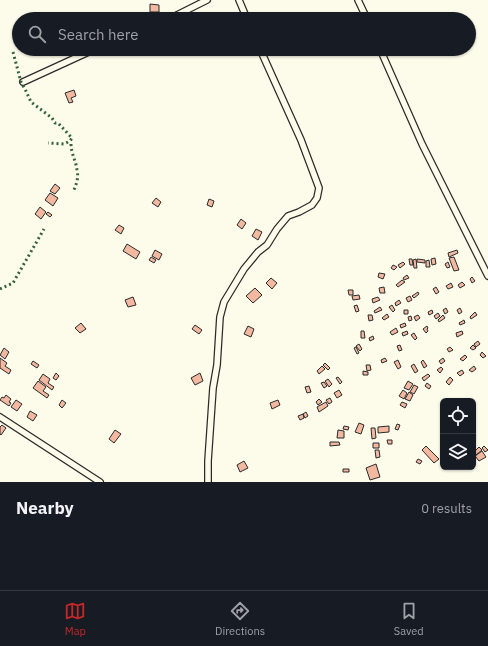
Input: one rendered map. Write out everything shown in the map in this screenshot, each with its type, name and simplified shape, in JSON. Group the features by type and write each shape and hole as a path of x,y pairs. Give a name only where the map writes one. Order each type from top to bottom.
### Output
{"street":[{"path":"183,12 207,0"},
{"path":"239,0 244,12"},
{"path":"358,0 364,12"},
{"path":"23,82 80,56"},
{"path":"208,482 213,388 217,366 220,317 224,302 244,269 258,252 267,245 277,229 288,216 312,205 317,198 319,188 301,140 263,56"},
{"path":"383,56 422,144 488,276"},
{"path":"0,417 100,482"}],"building":[{"path":"150,4 159,5 159,12 150,12"},
{"path":"74,90 76,96 71,98 73,102 69,103 65,93"},
{"path":"55,184 60,188 55,194 50,191"},
{"path":"50,193 58,198 53,206 45,200"},
{"path":"156,198 161,202 158,207 152,203"},
{"path":"209,199 214,201 212,207 207,205"},
{"path":"40,207 46,212 41,219 35,214"},
{"path":"48,212 52,215 50,217 46,214"},
{"path":"241,219 246,223 242,229 237,225"},
{"path":"119,225 124,228 121,234 115,230"},
{"path":"256,229 262,232 258,240 252,236"},
{"path":"127,244 140,252 136,259 123,251"},
{"path":"155,250 162,254 159,260 152,256"},
{"path":"457,250 458,253 449,257 448,253"},
{"path":"151,257 156,260 154,263 149,260"},
{"path":"454,257 459,270 454,271 449,258"},
{"path":"435,258 436,264 432,265 431,259"},
{"path":"409,259 412,259 413,265 410,265"},
{"path":"416,259 417,268 414,268 413,260"},
{"path":"417,259 425,260 425,263 417,262"},
{"path":"429,260 430,267 426,267 426,261"},
{"path":"403,262 405,264 400,268 398,265"},
{"path":"448,262 450,267 447,268 445,264"},
{"path":"393,265 397,267 394,270 391,268"},
{"path":"379,273 385,274 383,279 378,277"},
{"path":"407,275 409,278 404,280 403,278"},
{"path":"472,277 475,281 472,283 470,279"},
{"path":"271,278 277,283 272,289 266,283"},
{"path":"402,280 405,282 398,287 396,285"},
{"path":"462,282 465,285 460,288 458,285"},
{"path":"451,283 453,287 448,289 446,286"},
{"path":"384,287 385,293 380,293 379,288"},
{"path":"436,287 439,292 436,294 433,289"},
{"path":"255,288 262,295 253,303 246,296"},
{"path":"348,290 353,290 353,295 349,295"},
{"path":"418,292 419,294 414,298 412,296"},
{"path":"359,295 360,299 353,300 352,296"},
{"path":"410,296 412,300 408,302 406,298"},
{"path":"133,297 136,305 128,307 125,300"},
{"path":"378,297 380,300 373,303 372,299"},
{"path":"399,300 401,303 396,306 395,303"},
{"path":"357,305 359,311 356,312 354,306"},
{"path":"392,305 395,310 393,312 389,307"},
{"path":"380,307 382,310 375,313 374,311"},
{"path":"446,308 448,312 445,314 443,310"},
{"path":"460,308 462,312 459,314 457,310"},
{"path":"404,310 408,310 408,314 404,314"},
{"path":"432,310 433,313 429,315 428,312"},
{"path":"475,312 477,315 471,319 470,317"},
{"path":"438,313 440,316 436,319 434,316"},
{"path":"387,314 389,317 384,320 382,318"},
{"path":"368,315 372,315 373,320 369,321"},
{"path":"418,315 420,318 416,321 414,317"},
{"path":"443,315 445,318 439,322 438,320"},
{"path":"411,316 412,320 409,321 408,317"},
{"path":"464,320 465,323 460,325 459,323"},
{"path":"81,323 86,329 80,333 75,328"},
{"path":"405,323 406,326 401,328 400,325"},
{"path":"195,325 202,330 199,334 192,329"},
{"path":"248,326 254,329 251,337 244,334"},
{"path":"427,326 428,331 426,333 423,329"},
{"path":"396,328 398,332 392,335 390,332"},
{"path":"361,331 364,331 365,338 361,338"},
{"path":"407,331 408,334 403,336 402,333"},
{"path":"462,331 463,334 457,337 456,333"},
{"path":"414,333 417,338 415,340 411,335"},
{"path":"373,336 374,339 370,341 369,338"},
{"path":"478,341 480,344 476,347 474,344"},
{"path":"359,344 362,349 360,351 356,346"},
{"path":"400,345 402,350 399,351 397,346"},
{"path":"473,345 476,348 473,350 470,348"},
{"path":"356,347 359,353 357,354 354,348"},
{"path":"450,347 453,350 449,352 447,349"},
{"path":"4,348 9,352 5,359 0,355"},
{"path":"482,352 486,356 483,358 480,355"},
{"path":"465,355 467,357 463,361 460,359"},
{"path":"0,358 7,363 5,366 11,370 9,374 0,368"},
{"path":"385,358 387,361 382,363 381,360"},
{"path":"443,358 445,361 441,364 439,361"},
{"path":"398,360 401,367 398,369 394,362"},
{"path":"423,360 427,366 424,368 421,362"},
{"path":"33,361 39,365 37,368 31,364"},
{"path":"325,363 330,368 328,370 323,365"},
{"path":"414,364 418,371 415,373 411,366"},
{"path":"366,365 370,365 371,370 367,371"},
{"path":"322,366 325,369 319,374 317,371"},
{"path":"474,366 476,369 472,372 469,370"},
{"path":"441,367 443,369 440,373 437,370"},
{"path":"462,370 464,373 460,376 457,373"},
{"path":"363,371 368,372 368,375 363,375"},
{"path":"56,373 59,376 56,380 53,378"},
{"path":"200,373 203,381 195,385 191,378"},
{"path":"43,374 50,379 48,383 54,387 52,390 39,380"},
{"path":"428,374 430,376 424,381 422,378"},
{"path":"338,377 342,382 340,384 336,378"},
{"path":"450,377 453,380 449,385 446,382"},
{"path":"328,379 332,384 329,387 325,381"},
{"path":"38,381 46,387 43,391 49,395 47,398 33,388"},
{"path":"408,381 413,384 409,390 404,388"},
{"path":"324,382 327,386 324,388 321,383"},
{"path":"427,383 431,386 429,389 425,386"},
{"path":"414,385 418,387 414,394 410,392"},
{"path":"309,386 311,392 307,393 305,387"},
{"path":"339,390 342,395 337,398 334,393"},
{"path":"403,390 407,393 404,399 399,396"},
{"path":"409,392 413,395 410,401 405,399"},
{"path":"6,395 11,399 9,406 0,400"},
{"path":"330,398 332,402 329,404 326,400"},
{"path":"319,399 322,402 318,405 316,402"},
{"path":"16,400 22,404 17,411 11,407"},
{"path":"62,400 66,403 62,408 59,405"},
{"path":"278,400 280,405 272,409 270,403"},
{"path":"326,402 328,406 319,412 317,407"},
{"path":"402,402 407,404 405,408 400,405"},
{"path":"30,411 37,415 33,421 27,417"},
{"path":"306,412 308,416 305,418 303,414"},
{"path":"303,414 304,418 300,420 298,416"},
{"path":"359,423 364,425 361,434 355,432"},
{"path":"397,424 400,425 398,430 395,429"},
{"path":"2,425 6,428 1,435 0,427"},
{"path":"344,426 349,427 348,430 343,429"},
{"path":"389,426 389,432 378,433 378,427"},
{"path":"371,428 375,428 376,438 372,439"},
{"path":"115,430 121,434 114,443 109,439"},
{"path":"338,430 344,431 344,438 337,438"},
{"path":"387,440 392,440 392,444 388,444"},
{"path":"330,442 339,442 340,445 330,446"},
{"path":"373,443 379,443 379,448 373,448"},
{"path":"426,446 439,459 434,463 422,450"},
{"path":"484,446 488,450 485,452 482,448"},
{"path":"479,447 482,450 476,455 476,450"},
{"path":"375,450 379,450 380,457 376,458"},
{"path":"482,451 486,457 479,461 476,455"},
{"path":"418,459 422,461 420,464 416,462"},
{"path":"244,461 248,468 240,472 237,465"},
{"path":"376,464 380,477 370,480 366,468"},
{"path":"343,469 349,469 349,472 343,472"}],"hedge":[{"path":"14,56 21,82 31,102 52,118 55,123 58,123 72,138 64,144 48,143"},
{"path":"71,144 78,173 73,192"},
{"path":"0,289 13,283 44,229"}]}
